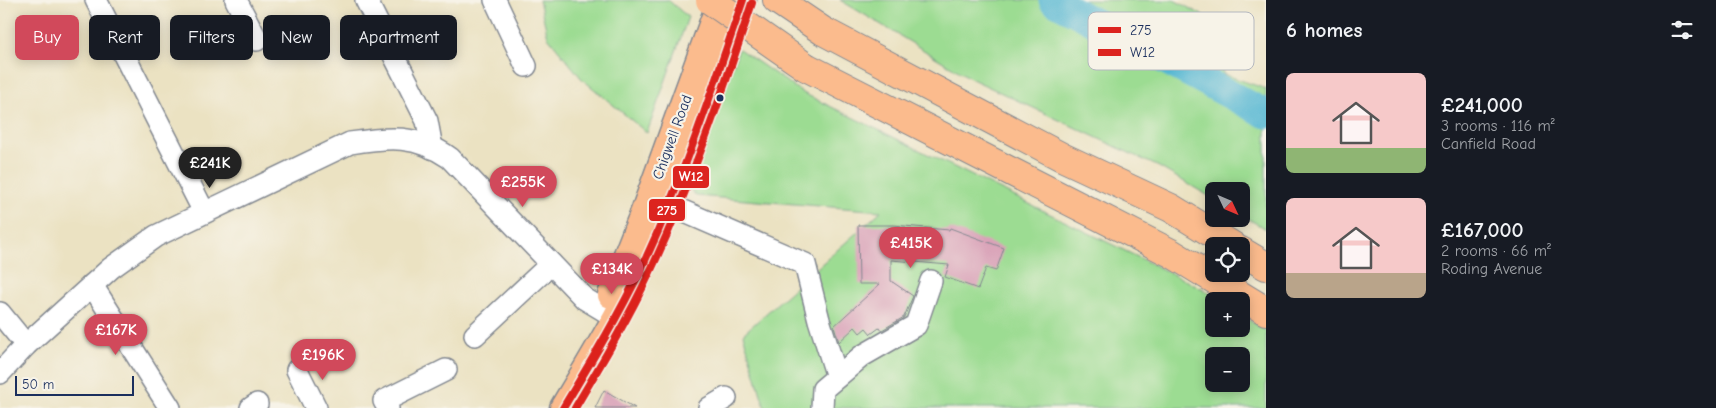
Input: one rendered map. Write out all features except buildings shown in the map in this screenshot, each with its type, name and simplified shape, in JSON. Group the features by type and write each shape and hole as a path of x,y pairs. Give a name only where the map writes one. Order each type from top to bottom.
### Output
{"highway":[{"path":"710,0 806,66 1171,252 1266,310"},
{"path":"777,0 823,32 1062,157 1170,208 1218,237"},
{"path":"1250,256 1266,266"}],"main road":[{"name":"Chigwell Road","path":"610,315 630,247 721,0"},
{"name":"Chigwell Road","path":"563,408 577,385 610,315 641,269 668,205 710,95 743,0"}],"street":[{"path":"96,0 204,212"},
{"path":"236,0 257,40"},
{"path":"366,0 427,121 432,148"},
{"path":"495,0 526,66"},
{"path":"0,373 26,345 111,268 156,236 350,143 384,138 401,138 432,148 450,158 585,299 610,315"},
{"path":"630,247 647,235 662,202 804,264 837,377"},
{"path":"475,335 551,264"},
{"path":"822,408 823,389 862,356 916,325 931,281"},
{"path":"92,285 170,408"},
{"path":"0,314 26,345"},
{"path":"297,370 316,408"},
{"path":"388,408 384,401 446,370"}],"green space":[{"path":"539,0 668,0 688,17 647,133 582,79 548,37"},
{"path":"840,0 1174,0 1196,12 1088,12 1088,70 1222,70 1223,74 1266,89 1266,229 1250,220 1250,182 1205,182 1205,194 1159,167 972,79"},
{"path":"739,49 803,93 1201,288 1207,292 1205,292 1205,337 1250,337 1250,321 1266,331 1266,408 765,408 743,334 881,211 696,196 687,185"}],"waterway":[{"path":"1053,0 1088,19"},
{"path":"1184,70 1266,114"}],"transit line":[{"name":"275","path":"563,408 623,305 656,236 696,136 743,0"},
{"name":"W12","path":"575,408 633,307 665,239 705,139 752,3"}]}
